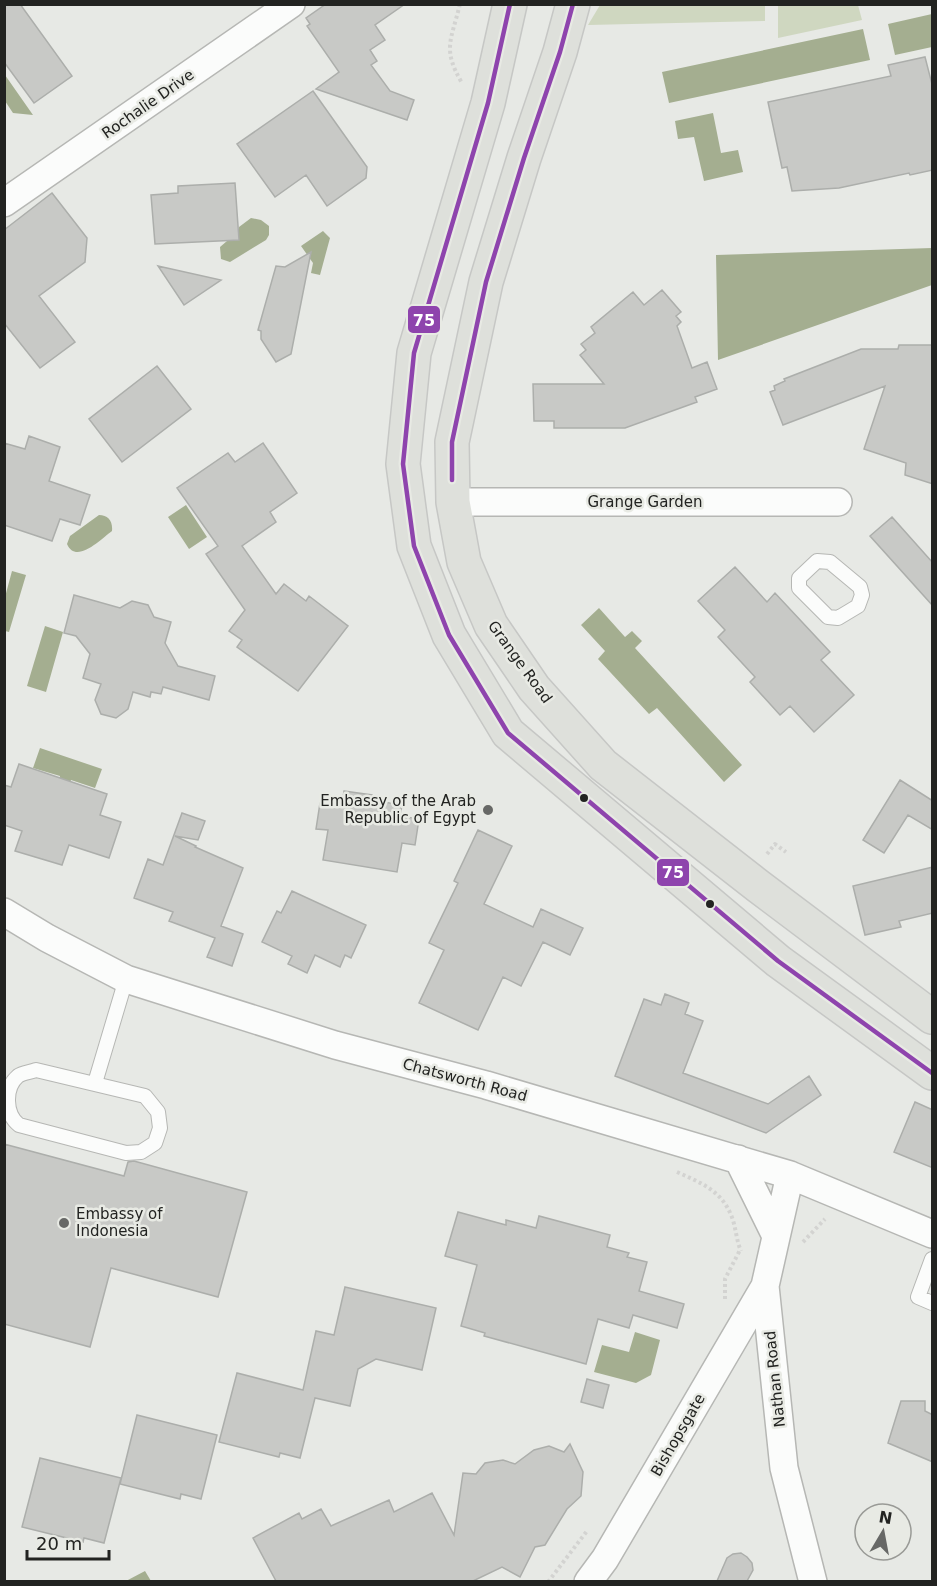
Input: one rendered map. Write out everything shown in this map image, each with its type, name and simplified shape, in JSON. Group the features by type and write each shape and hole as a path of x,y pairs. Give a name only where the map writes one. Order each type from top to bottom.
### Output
{"main road":[{"path":"510,4 488,103 414,353 404,453 403,464 414,546 449,635 508,733 778,961 933,1073"},
{"name":"Grange Road","path":"573,4 560,52 524,158 486,282 452,442 453,502 464,562 490,625 534,688 603,765 933,1017"}],"street":[{"name":"Rochalie Drive","path":"4,202 291,4"},
{"name":"Grange Garden","path":"453,502 838,502"},
{"name":"Chatsworth Road","path":"5,913 47,938 126,979 335,1045 486,1085 790,1175 933,1234"},
{"path":"738,1159 776,1236"},
{"name":"Nathan Road","path":"790,1175 776,1236 761,1269 784,1468 813,1581"},
{"name":"Bishopsgate","path":"588,1581 605,1559 761,1269"}],"lane":[{"path":"817,561 830,562 860,587 862,595 858,606 838,618 828,617 800,588 799,578 817,561"},
{"path":"95,1083 126,979"},
{"path":"36,1070 95,1083 145,1096 158,1112 160,1128 155,1143 141,1152 126,1153 19,1125 9,1111 8,1092 18,1076 36,1070"},
{"path":"933,1259 918,1297 933,1303"}],"path":[{"path":"676,1172 708,1186 723,1200 731,1215 740,1250 761,1269 783,1262 829,1214"}],"shaded area":[{"path":"600,5 765,5 765,21 588,25"},
{"path":"778,5 858,5 862,20 778,38"},
{"path":"932,14 932,47 895,55 888,24"},
{"path":"863,29 870,60 669,103 662,72"},
{"path":"5,75 33,115 13,113 5,101"},
{"path":"713,113 721,153 738,150 743,172 704,181 694,137 678,139 675,121"},
{"path":"251,218 261,220 269,226 269,235 266,240 230,262 221,259 220,247 227,241 239,240 239,227"},
{"path":"323,231 330,238 320,275 311,273 313,263 301,246"},
{"path":"932,248 932,285 718,360 716,255"},
{"path":"186,505 207,537 189,549 168,517"},
{"path":"99,515 109,519 112,531 89,548 76,552 71,550 67,544 70,536"},
{"path":"12,571 26,575 9,632 5,631 5,597"},
{"path":"599,608 625,637 632,631 642,641 635,648 742,765 724,782 657,708 649,714 598,659 605,651 581,625"},
{"path":"45,626 63,632 46,692 27,686"},
{"path":"40,748 102,769 95,788 71,780 69,785 59,782 60,776 33,768"},
{"path":"635,1332 660,1340 651,1375 636,1383 594,1372 602,1345 629,1352"},
{"path":"145,1571 151,1581 126,1581"}],"building":[{"path":"4,4 20,4 72,76 34,103 4,62"},
{"path":"326,4 405,4 375,25 385,40 370,50 377,61 371,65 390,91 414,100 407,120 316,89 339,72 307,26 310,24 306,18"},
{"path":"925,57 933,88 933,170 839,188 792,191 787,167 782,168 768,102 891,76 888,65"},
{"path":"313,91 367,167 366,178 327,206 306,175 275,197 237,144"},
{"path":"235,183 239,240 155,244 151,195 178,193 178,186"},
{"path":"52,193 87,238 85,262 39,296 75,342 40,368 4,323 4,230"},
{"path":"311,252 291,354 276,362 261,339 261,331 258,330 276,266 285,267"},
{"path":"158,266 221,280 184,305"},
{"path":"662,290 681,312 676,316 681,322 677,326 692,368 707,362 717,389 695,397 697,402 625,428 554,428 554,421 534,421 533,384 604,384 580,355 586,350 581,344 595,333 591,327 633,292 644,305"},
{"path":"899,345 933,345 933,484 905,475 906,463 864,449 885,386 783,425 770,392 775,390 774,386 785,381 784,379 861,349 898,349"},
{"path":"157,366 191,409 122,462 89,419"},
{"path":"29,436 60,447 49,481 90,495 80,525 60,519 52,541 4,525 4,443 25,449"},
{"path":"263,443 297,493 270,512 276,522 242,546 276,594 284,584 306,601 309,596 348,626 298,691 237,647 242,640 229,631 245,610 206,554 218,546 177,488 228,453 235,462"},
{"path":"892,517 933,563 933,606 870,536"},
{"path":"735,567 767,602 775,593 830,652 821,660 854,695 814,732 790,706 780,715 750,682 755,677 718,637 725,630 698,601"},
{"path":"74,595 120,608 132,601 148,605 154,617 171,622 165,643 178,666 215,676 209,700 163,687 161,694 151,692 150,697 133,692 128,709 116,718 101,714 95,700 101,684 83,678 90,654 76,636 64,633"},
{"path":"19,764 107,794 100,815 121,822 109,858 69,845 62,865 15,851 22,831 4,825 4,785 11,787"},
{"path":"900,780 933,801 933,830 908,815 884,853 863,840"},
{"path":"344,791 372,795 371,800 402,805 400,816 419,819 415,845 402,843 397,872 323,860 328,830 316,829 320,803 342,806"},
{"path":"182,813 205,821 198,840 175,836 243,868 221,926 243,934 232,966 207,957 215,938 169,921 173,912 134,898 148,859 163,865"},
{"path":"478,830 512,846 484,904 533,927 541,909 583,928 570,955 543,942 521,986 503,977 478,1030 419,1003 444,950 429,943 458,883 454,881"},
{"path":"933,867 933,913 899,921 901,927 865,935 853,886"},
{"path":"292,891 366,925 351,958 345,955 340,967 315,955 307,973 288,964 292,956 262,942 277,911 281,913"},
{"path":"665,994 689,1003 685,1014 703,1021 683,1073 768,1104 809,1076 821,1095 766,1133 615,1076 644,999 661,1005"},
{"path":"915,1102 933,1110 933,1168 894,1152"},
{"name":"Embassy of Indonesia","path":"4,1144 124,1176 128,1162 134,1161 247,1192 218,1297 111,1268 90,1347 4,1324"},
{"path":"458,1212 506,1225 506,1220 536,1228 539,1216 610,1235 607,1247 629,1253 627,1257 647,1262 639,1291 684,1304 677,1328 633,1315 629,1328 598,1319 586,1364 484,1336 485,1333 461,1326 477,1265 445,1256"},
{"path":"345,1287 436,1308 422,1370 376,1359 358,1369 350,1406 315,1398 300,1458 280,1453 279,1457 219,1442 237,1373 303,1390 316,1331 334,1335"},
{"path":"587,1379 609,1385 603,1408 581,1402"},
{"path":"901,1401 925,1401 925,1411 933,1415 933,1462 888,1443"},
{"path":"137,1415 217,1435 201,1499 181,1494 180,1499 120,1484"},
{"path":"570,1444 583,1472 581,1496 567,1509 545,1545 535,1547 520,1577 502,1567 473,1581 276,1581 253,1538 299,1513 302,1519 321,1509 331,1526 389,1500 394,1512 432,1493 454,1535 463,1473 476,1474 485,1463 503,1460 515,1464 534,1450 549,1446 564,1452"},
{"path":"40,1458 121,1478 104,1543 84,1538 83,1542 22,1527"},
{"path":"741,1553 752,1563 753,1570 747,1581 717,1581 727,1558"}],"transit line":[{"name":"75","path":"510,4 488,103 414,353 403,464 414,546 449,635 508,733 778,961 932,1073"},
{"name":"75","path":"452,480 452,442 486,282 524,158 560,52 573,4"}],"place":[{"name":"Embassy of the Arab Republic of Egypt","path":"488,810"},
{"name":"Embassy of Indonesia","path":"64,1223"}]}
